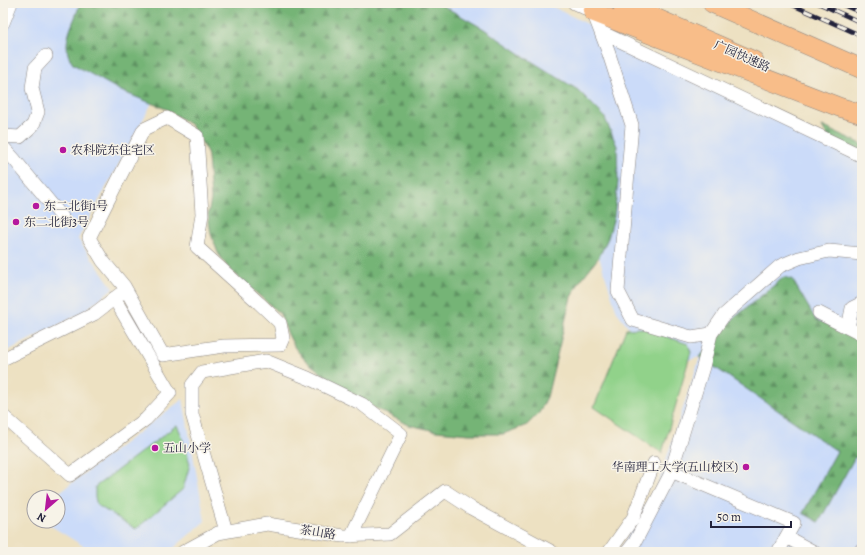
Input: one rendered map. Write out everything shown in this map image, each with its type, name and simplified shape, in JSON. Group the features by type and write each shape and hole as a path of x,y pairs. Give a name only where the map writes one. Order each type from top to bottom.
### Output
{"highway":[{"name":"广园快速路","path":"621,3 862,108"},
{"path":"712,3 862,69"},
{"path":"593,12 832,104 862,114"}],"street":[{"path":"3,23 11,3"},
{"path":"574,3 593,12 608,51 632,125 618,291 633,320 692,337 711,334"},
{"path":"601,32 862,156"},
{"path":"3,136 20,137 33,125 38,112 32,88 35,68 46,56"},
{"path":"167,118 197,136 202,214 197,247 280,323 283,338 280,345 224,346 163,355 126,289 103,261 89,238 144,129 167,118"},
{"path":"3,147 14,158 62,218"},
{"path":"632,550 671,471 703,367 711,334 724,315 780,266 799,258 829,252 862,254"},
{"path":"3,359 94,314 126,289"},
{"path":"3,416 70,475 146,419 170,393 114,298"},
{"path":"848,328 852,308 862,303"},
{"path":"819,313 862,336"},
{"path":"226,531 192,414 192,386 202,372 266,361 308,378 362,404 401,434 351,536"},
{"path":"609,552 633,518 654,463"},
{"path":"671,471 794,523 778,552"},
{"name":"茶山路","path":"183,552 218,533 267,524 343,536 390,534 445,491 471,508 552,552"},
{"path":"786,537 814,552"}],"shaded area":[{"path":"3,3 80,3 67,41 73,64 121,91 152,103 78,239 113,288 82,313 3,353"},
{"path":"438,3 545,3 728,93 862,156 862,552 618,552 658,483 700,357 689,360 665,341 630,329 617,312 599,257 608,238 618,182 617,146 578,90 528,59 484,29"},
{"name":"五山小学","path":"183,399 205,521 169,552 93,552 56,529 66,529 66,489 64,489"}],"green space":[{"path":"80,3 438,3 484,29 528,59 578,90 604,116 617,146 618,182 614,217 608,238 599,257 580,281 571,297 547,397 539,413 527,425 503,434 469,434 436,431 409,425 373,407 324,375 305,360 295,348 280,314 228,268 218,253 211,234 208,215 211,199 207,152 191,125 166,109 121,91 73,64 67,49 67,41"},
{"path":"822,126 862,144 862,157 830,141"},
{"path":"784,277 792,279 816,320 847,330 862,341 862,460 855,457 819,522 803,513 837,451 700,357 733,319"},
{"path":"642,328 688,344 691,352 662,453 594,407 626,329"},
{"path":"177,425 190,464 183,489 136,529 97,505 95,487"}],"railway":[{"path":"788,3 862,36"},
{"path":"818,3 862,23"},
{"path":"838,3 862,13"},
{"path":"854,3 862,6"}],"place":[{"name":"农科院东住宅区","path":"63,150"},
{"name":"东二北街1号","path":"36,206"},
{"name":"东二北街3号","path":"16,222"},
{"name":"五山小学","path":"155,448"},
{"name":"华南理工大学(五山校区)","path":"746,467"}]}
